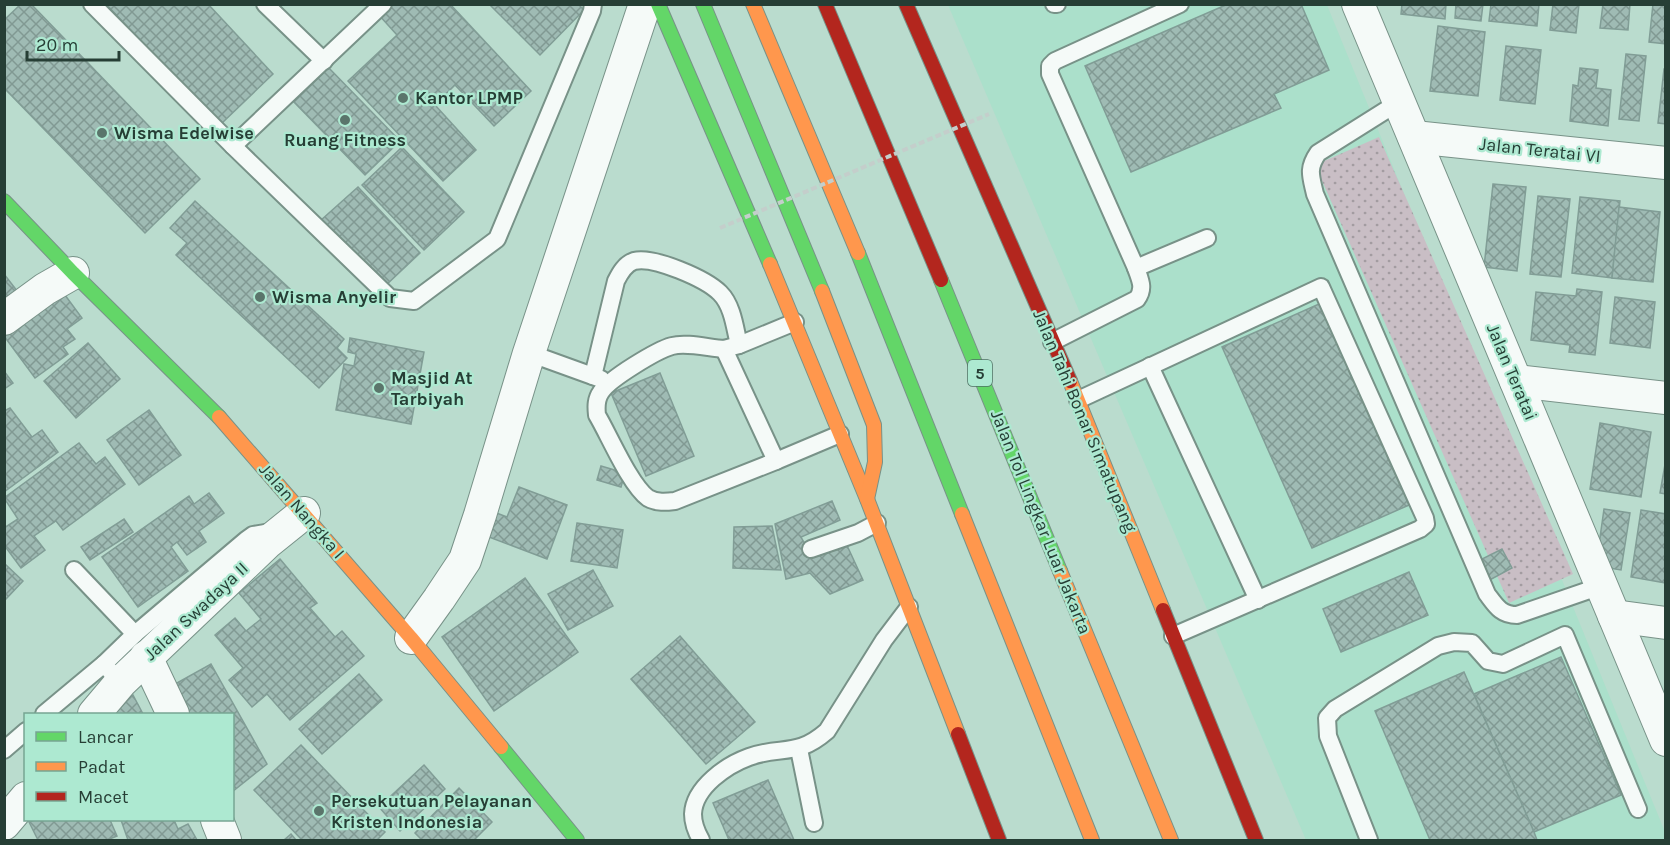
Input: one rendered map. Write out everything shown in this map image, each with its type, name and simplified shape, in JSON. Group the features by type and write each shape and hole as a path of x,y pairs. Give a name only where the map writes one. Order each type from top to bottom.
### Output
{"main road":[{"path":"658,4 795,322 877,524 999,840"},
{"path":"703,4 793,219 874,425 878,446 877,463 867,499"},
{"path":"753,4 843,214 1092,840"},
{"name":"Jalan Tol Lingkar Luar Jakarta","path":"825,4 878,126 1171,840"},
{"name":"Jalan Tahi Bonar Simatupang","path":"906,4 1078,400 1256,840"},
{"name":"Jalan Nangka I","path":"4,201 73,273 231,429 292,522 411,638 578,840"},
{"path":"1132,742 1182,831"},
{"path":"1065,769 1083,840"}],"street":[{"path":"411,638 465,560 529,353 645,4"},
{"name":"Jalan Teratai","path":"1358,4 1665,740"},
{"name":"Jalan Teratai VI","path":"1414,136 1665,163"},
{"path":"4,319 45,289 73,273"},
{"path":"1516,381 1665,398"},
{"name":"Jalan Swadaya II","path":"94,713 113,673 140,646 292,522"},
{"path":"1614,616 1665,623"},
{"path":"140,646 174,713"},
{"path":"4,824 24,800"},
{"path":"218,821 225,840"}],"lane":[{"path":"92,4 233,146 390,298 414,301 497,239 592,11 592,4"},
{"path":"265,4 324,61"},
{"path":"233,146 383,4"},
{"path":"1052,342 1137,299 1142,286 1050,74 1050,66 1055,61 1180,4"},
{"path":"1399,102 1318,153 1311,163 1310,173 1315,194 1477,572 1492,601 1507,615 1517,615 1601,586"},
{"path":"1136,268 1207,238"},
{"path":"776,461 731,347 731,312 720,293 701,279 651,261 633,261 621,270 616,281 600,393 596,403 597,414 636,485 647,497 663,503 687,498 776,461 840,434"},
{"path":"1078,400 1321,287 1425,518 1426,524 1420,529 1173,636"},
{"path":"529,353 601,379 674,345 731,347 795,322"},
{"path":"1150,366 1258,600"},
{"path":"811,549 877,524"},
{"path":"74,570 140,646"},
{"path":"700,840 693,813 698,797 710,781 749,757 799,749 815,741 827,731 884,640 909,607"},
{"path":"1369,840 1328,736 1327,718 1335,709 1438,646 1454,642 1472,643 1488,661 1503,664 1565,635 1638,809"},
{"path":"46,713 113,673"},
{"path":"4,750 24,733"},
{"path":"799,749 814,823"}],"path":[{"path":"720,228 989,114"}],"shaded area":[{"path":"948,5 1327,5 1665,832 1665,840 1306,840"},
{"path":"1379,137 1573,574 1509,603 1315,165"}],"building":[{"name":"Wisma Edelwise","path":"21,4 31,4 200,179 145,233 4,88 4,20"},
{"path":"106,4 208,4 273,74 220,125"},
{"name":"Kantor LPMP","path":"387,4 450,4 531,91 494,126 455,85 435,105 476,150 443,181 348,81 397,35 378,14"},
{"path":"489,4 578,4 584,10 540,55"},
{"path":"1228,4 1301,4 1329,70 1274,94 1281,108 1131,172 1085,66"},
{"path":"1402,4 1446,4 1445,19 1401,14"},
{"path":"1456,4 1483,4 1481,21 1455,18"},
{"path":"1491,4 1539,4 1537,26 1489,21"},
{"path":"1553,4 1579,4 1576,33 1550,30"},
{"path":"1603,4 1630,4 1628,30 1600,28"},
{"path":"1653,4 1666,4 1666,44 1649,42"},
{"path":"1438,26 1485,32 1478,96 1430,91"},
{"path":"1506,46 1541,50 1535,104 1500,100"},
{"path":"1626,54 1646,56 1639,121 1619,119"},
{"name":"Ruang Fitness","path":"326,65 400,141 365,175 291,99"},
{"path":"1580,68 1598,70 1596,88 1611,90 1608,126 1570,121 1573,85 1578,86"},
{"path":"1664,69 1666,69 1666,124 1658,123"},
{"path":"402,147 464,212 424,250 362,185"},
{"path":"1493,184 1526,187 1517,271 1484,267"},
{"path":"358,187 420,253 383,288 320,221"},
{"path":"1538,196 1570,199 1561,277 1530,274"},
{"path":"1580,197 1620,201 1612,278 1572,273"},
{"name":"Wisma Anyelir","path":"195,201 344,339 337,348 347,358 319,388 176,255 187,243 170,228"},
{"path":"1619,207 1660,212 1653,282 1612,278"},
{"path":"4,274 18,292 4,302"},
{"path":"1577,289 1602,292 1595,355 1569,352 1570,345 1531,340 1536,292 1576,296"},
{"path":"62,291 82,318 67,329 75,339 63,347 68,354 35,378 4,333"},
{"path":"1615,297 1655,302 1650,348 1610,343"},
{"path":"1319,304 1409,505 1312,548 1222,347"},
{"name":"Masjid At Tarbiyah","path":"350,338 424,352 411,424 336,410 344,364 354,366 356,354 348,352"},
{"path":"88,343 120,379 76,418 44,381"},
{"path":"4,371 13,383 4,389"},
{"path":"660,373 694,456 646,476 611,393"},
{"path":"10,408 32,437 42,430 58,452 4,492 4,411"},
{"path":"149,410 181,455 139,485 107,440"},
{"path":"1600,423 1651,432 1641,497 1590,489"},
{"path":"79,443 96,464 105,457 125,484 63,530 56,521 34,536 45,550 21,568 4,545 4,528 18,519 4,498"},
{"path":"1666,459 1666,494 1660,493"},
{"path":"601,466 625,473 621,487 597,480"},
{"path":"519,487 567,505 547,559 476,532 486,509 507,517"},
{"path":"209,493 224,513 199,531 206,542 187,555 177,542 171,547 188,571 138,607 102,557 189,496 194,504"},
{"path":"832,501 840,520 801,537 810,553 844,539 863,580 830,594 810,573 786,579 775,524"},
{"path":"1604,509 1630,513 1621,570 1596,566"},
{"path":"1641,510 1666,514 1666,583 1631,577"},
{"path":"124,519 133,532 90,560 81,547"},
{"path":"577,523 623,530 617,568 571,561"},
{"path":"772,526 781,570 733,568 734,527"},
{"path":"1502,549 1512,568 1486,582 1476,562"},
{"path":"280,559 317,603 310,608 335,637 342,631 364,656 290,720 267,694 252,707 229,680 243,668 215,635 235,618 246,631 261,619 239,593"},
{"path":"4,563 23,581 4,601"},
{"path":"593,570 613,606 568,630 548,594"},
{"path":"1409,572 1428,615 1341,652 1323,609"},
{"path":"525,578 578,652 494,711 442,637"},
{"path":"680,636 755,722 706,764 631,679"},
{"path":"1561,657 1621,795 1534,832 1474,694"},
{"path":"211,664 267,764 234,790 234,713 178,713 166,689"},
{"path":"1464,672 1537,840 1430,840 1375,711"},
{"path":"359,674 382,700 322,754 299,729"},
{"path":"133,695 142,713 112,713 109,708"},
{"name":"Persekutuan Pelayanan Kristen Indonesia","path":"301,745 385,832 377,840 302,840 254,790"},
{"path":"424,765 445,789 400,831 379,807"},
{"path":"768,780 794,840 729,840 713,803"},
{"path":"459,788 492,822 474,840 422,840 415,833"},
{"path":"110,821 117,836 107,840 38,840 29,822"},
{"path":"121,821 174,821 178,829 188,824 197,840 128,840"},
{"path":"291,834 296,840 284,840"}],"traffic: fast":[{"path":"658,4 770,264"},
{"path":"703,4 822,291"},
{"path":"4,201 73,273 219,417"},
{"path":"858,253 962,514"},
{"path":"941,280 1060,571"},
{"path":"501,747 577,840"}],"traffic: slow":[{"path":"753,4 858,253"},
{"path":"770,264 867,499 958,734"},
{"path":"822,291 874,425 875,462 867,499"},
{"path":"1070,381 1163,610"},
{"path":"219,417 411,638 501,747"},
{"path":"962,514 1092,840"},
{"path":"1060,571 1171,840"}],"traffic: jam":[{"path":"825,4 941,280"},
{"path":"906,4 1070,381"},
{"path":"1163,610 1256,840"},
{"path":"958,734 999,840"}],"place":[{"name":"Kantor LPMP","path":"403,98"},
{"name":"Ruang Fitness","path":"345,120"},
{"name":"Wisma Edelwise","path":"102,133"},
{"name":"Wisma Anyelir","path":"260,297"},
{"name":"Masjid At Tarbiyah","path":"379,388"},
{"name":"Persekutuan Pelayanan Kristen Indonesia","path":"319,811"}]}
